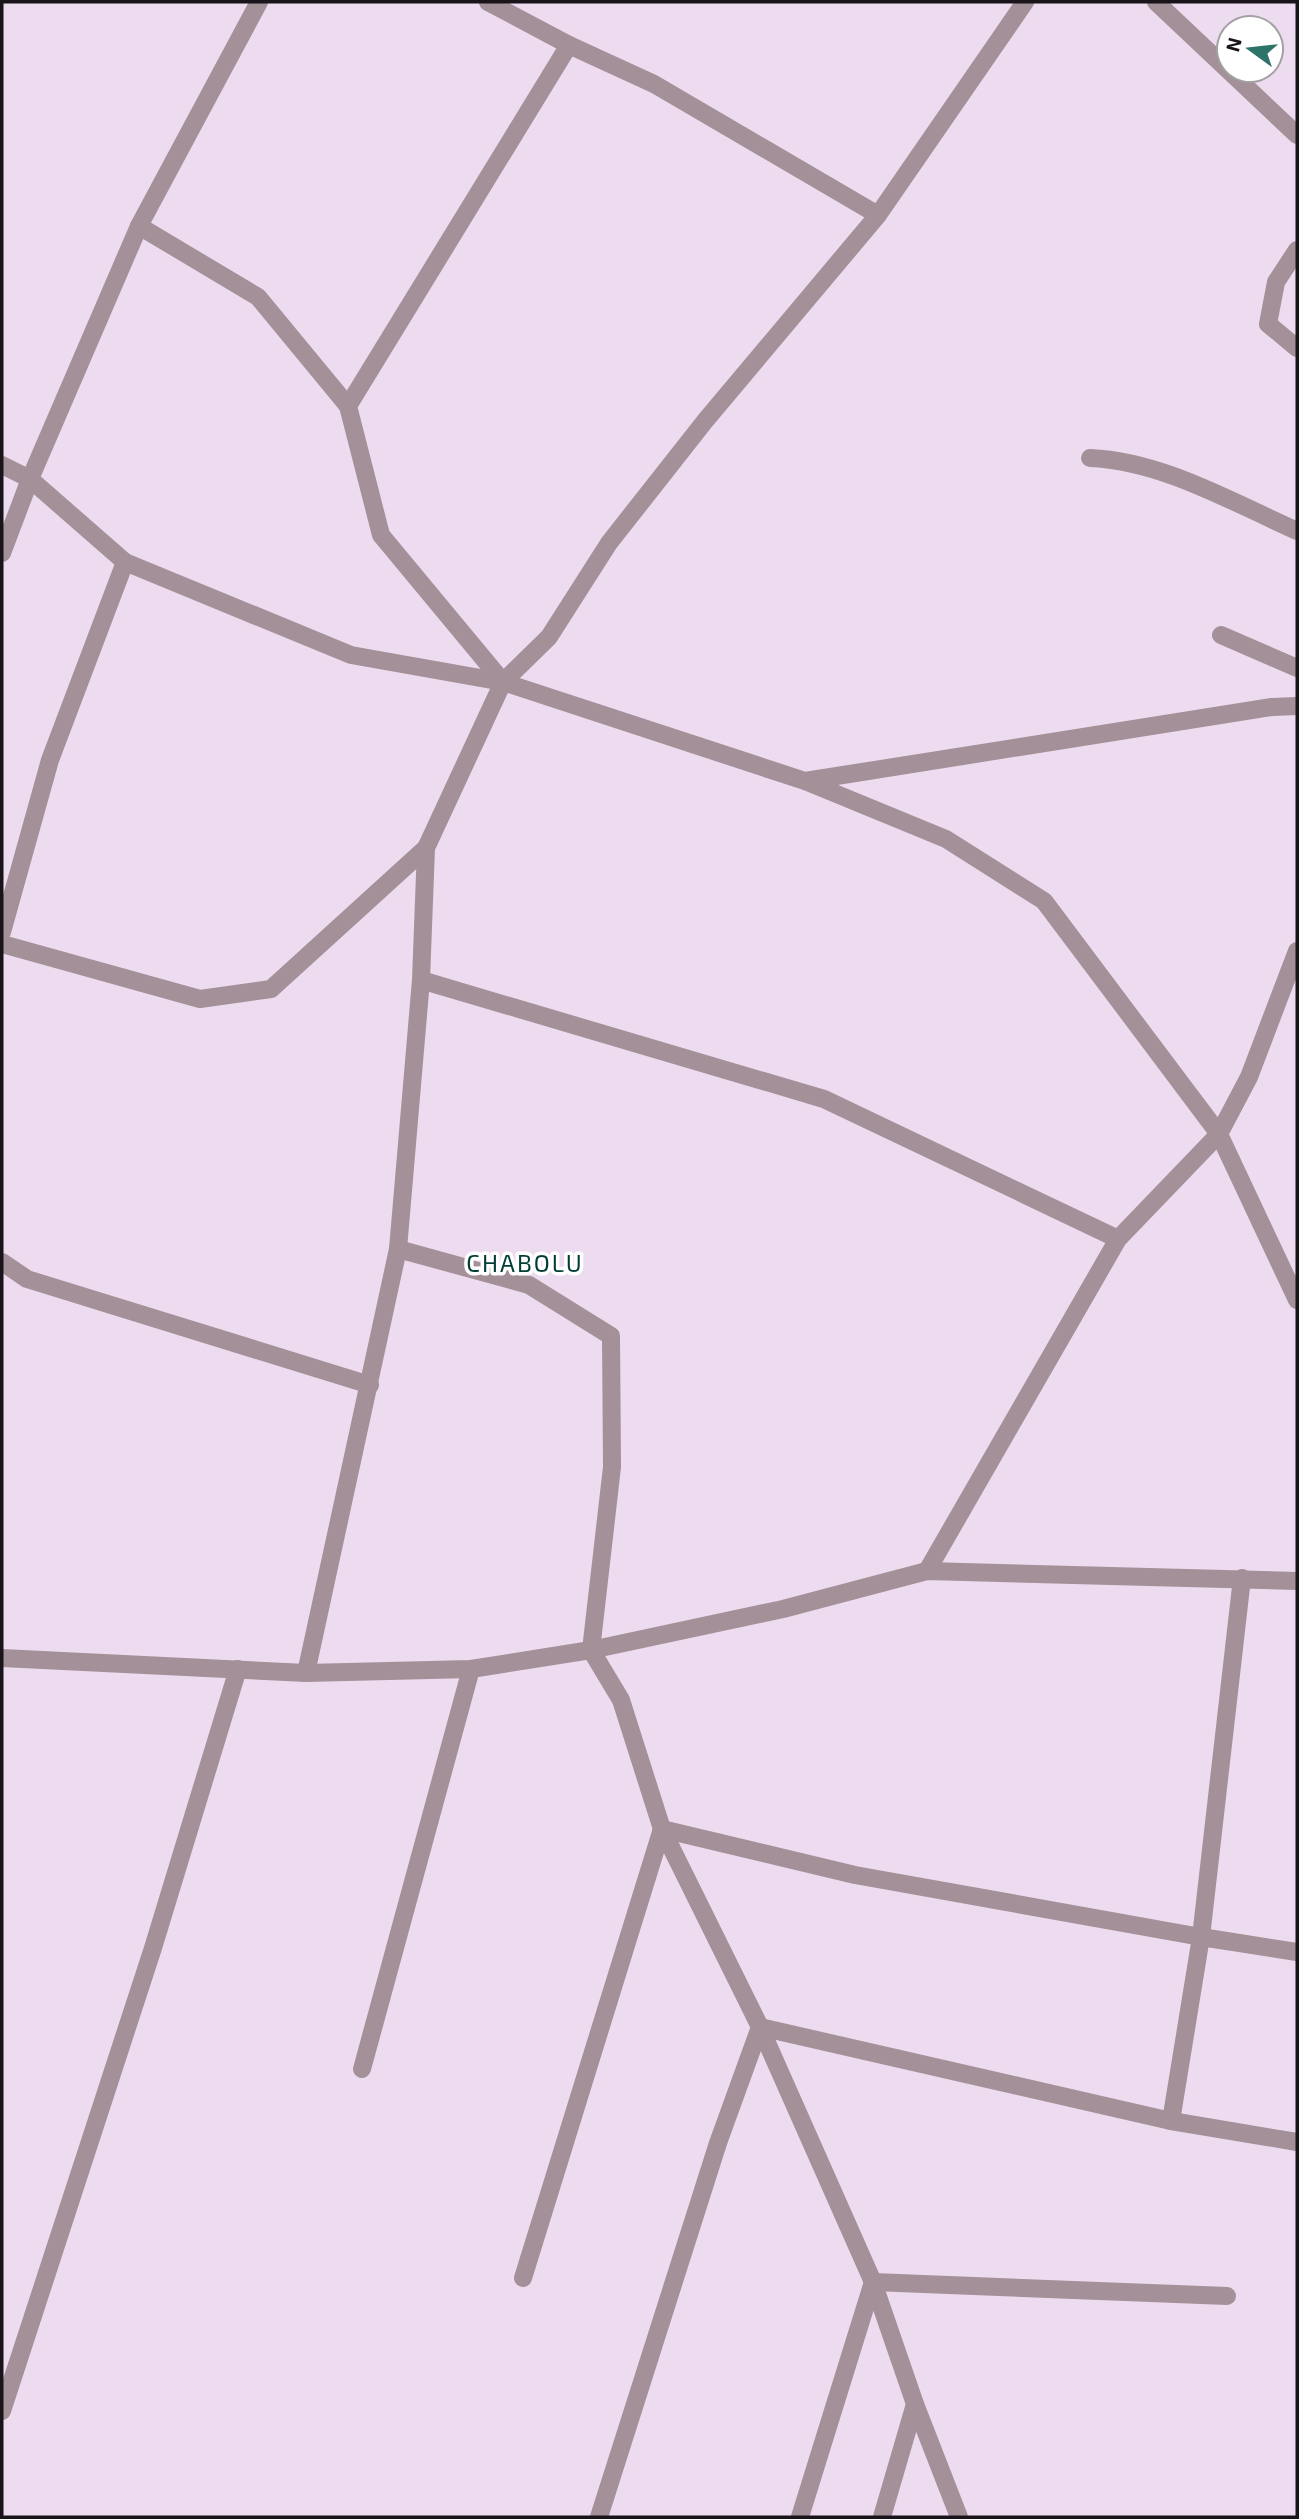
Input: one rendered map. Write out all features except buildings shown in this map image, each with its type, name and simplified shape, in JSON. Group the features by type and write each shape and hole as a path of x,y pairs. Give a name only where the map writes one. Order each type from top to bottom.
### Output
{"street":[{"path":"2,553 30,479 139,226 259,2"},
{"path":"488,2 569,45 653,84 878,215"},
{"path":"306,1673 398,1249 421,980 426,848 503,682 549,637 609,542 705,421 878,215 1025,2"},
{"path":"1156,2 1297,135"},
{"path":"348,406 569,45"},
{"path":"139,226 258,298 348,406 381,535 503,682"},
{"path":"1297,250 1276,282 1268,324 1297,348"},
{"path":"1090,457 1133,463 1189,483 1297,531"},
{"path":"2,465 30,479 125,562 351,655 503,682 805,781 946,839 1044,901 1219,1133 1297,1300"},
{"path":"2,932 50,760 125,562"},
{"path":"1222,635 1297,668"},
{"path":"805,781 1272,707 1297,706"},
{"path":"2,944 200,999 271,989 426,848"},
{"path":"927,1571 1118,1239 1219,1133 1250,1077 1297,951"},
{"path":"421,980 824,1099 1118,1239"},
{"path":"398,1249 529,1285 611,1336 611,1468 591,1650 621,1700 662,1829 761,2027 873,2282 915,2403 959,2517"},
{"path":"2,1262 27,1279 370,1385"},
{"path":"2,1658 306,1673 471,1669 591,1650 783,1609 927,1571 1297,1581"},
{"path":"1171,2121 1201,1937 1242,1578"},
{"path":"362,2069 471,1669"},
{"path":"2,2411 153,1948 238,1670"},
{"path":"662,1829 855,1875 1297,1952"},
{"path":"523,2278 662,1829"},
{"path":"761,2027 1171,2121 1297,2142"},
{"path":"599,2517 718,2143 761,2027"},
{"path":"873,2282 1227,2296"},
{"path":"800,2517 873,2282"},
{"path":"882,2517 915,2403"}],"district":[{"name":"CHABOLU","path":"525,1264"}]}
